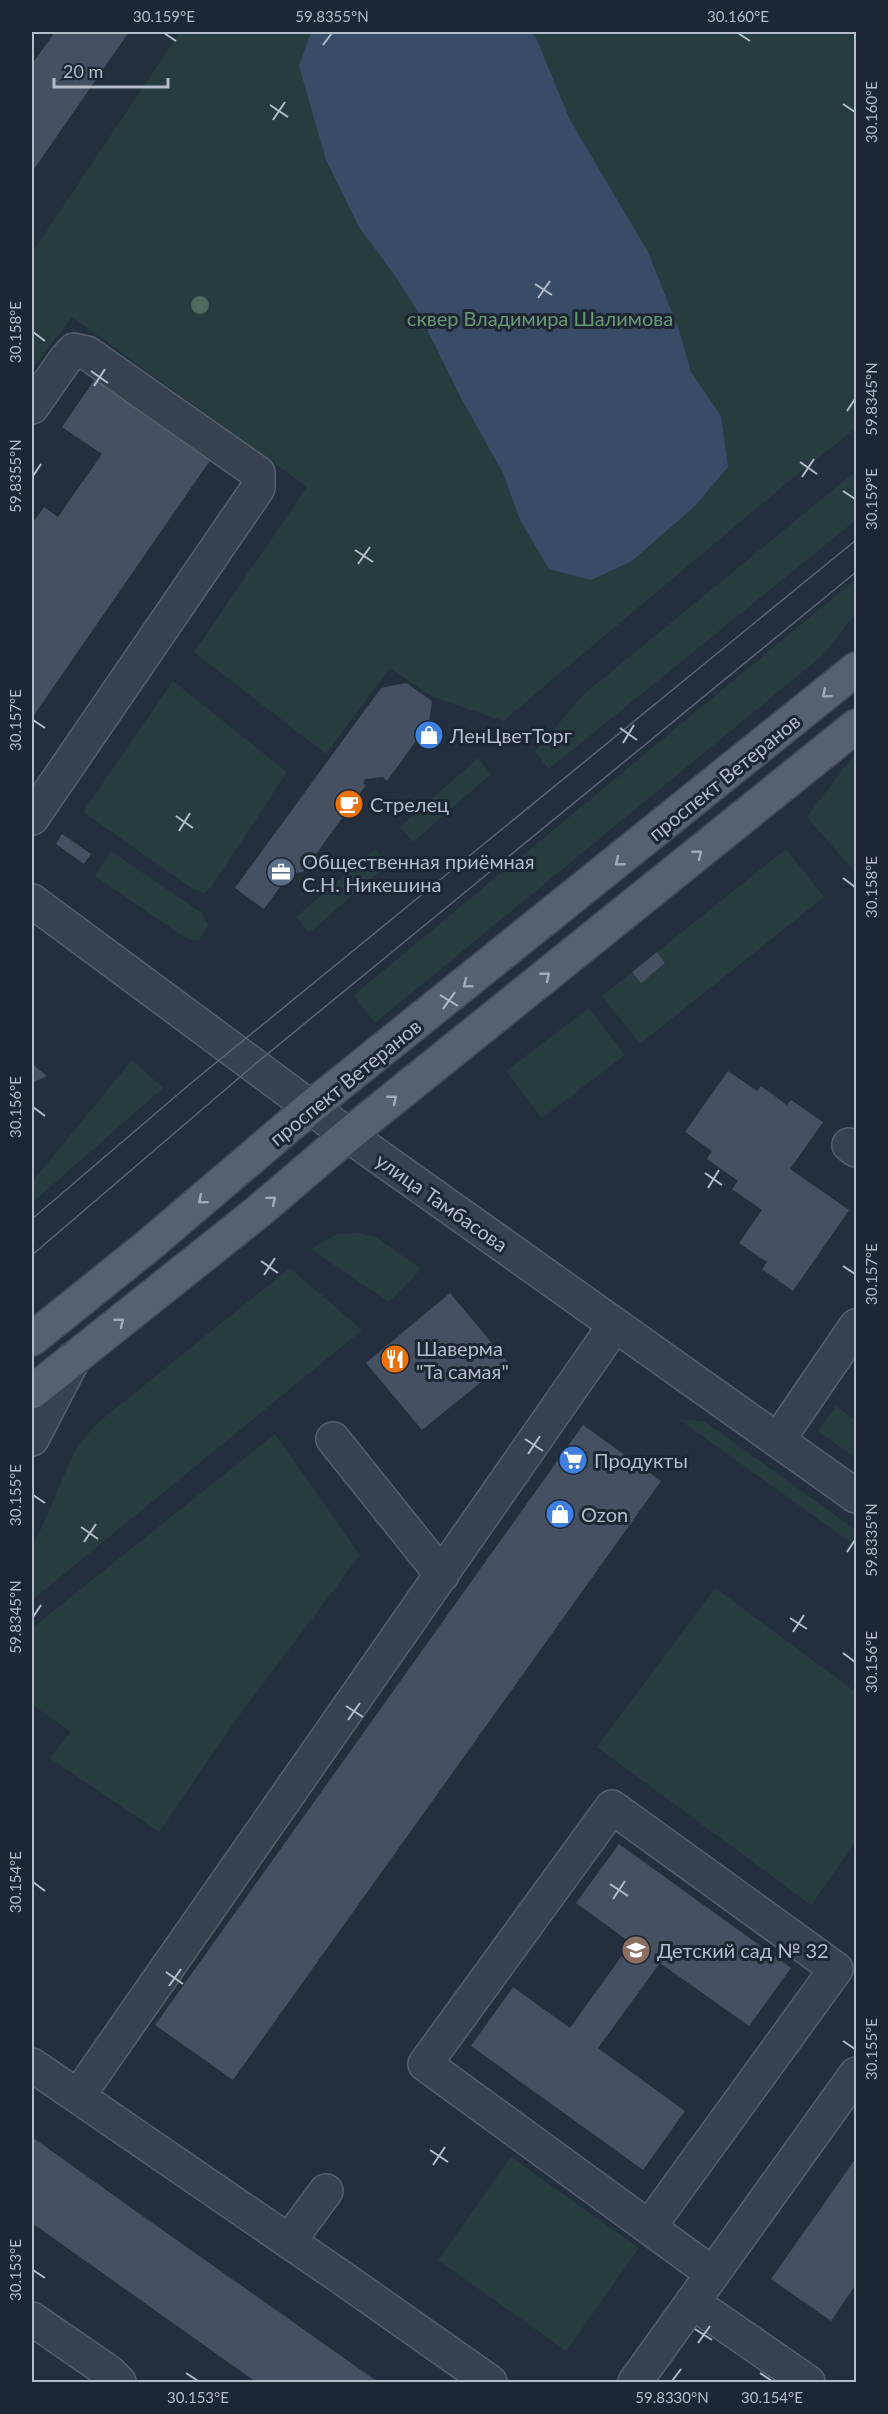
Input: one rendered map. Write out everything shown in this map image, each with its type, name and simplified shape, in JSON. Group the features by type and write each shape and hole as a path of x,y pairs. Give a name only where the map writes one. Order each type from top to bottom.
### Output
{"main road":[{"name":"проспект Ветеранов","path":"32,1339 149,1245 311,1107 856,669"},
{"path":"32,1392 259,1211 348,1135 856,726"}],"street":[{"path":"32,407 74,350 87,352 258,473 258,488 33,814"},
{"name":"улица Тамбасова","path":"32,901 348,1135 856,1496"},
{"path":"78,2096 615,1325"},
{"path":"778,1440 856,1326"},
{"path":"32,1439 74,1358"},
{"path":"333,1439 442,1575"},
{"path":"649,2227 836,1969 612,1807 425,2064 713,2274"},
{"path":"32,2065 490,2382"},
{"path":"635,2382 856,2074"},
{"path":"289,2241 326,2191"},
{"path":"692,2302 808,2382"},
{"path":"32,2319 109,2372 118,2382"}],"green space":[{"name":"сквер Владимира Шалимова","path":"180,32 856,32 856,428 789,481 503,721 431,696 390,668 326,754 194,652 307,487 72,317 32,367 32,253"},
{"path":"856,471 856,520 549,769 535,751 584,694"},
{"path":"856,579 856,613 823,655 375,1023 354,995"},
{"path":"173,681 287,772 211,887 204,893 193,889 83,812"},
{"path":"856,752 856,869 854,871 807,817"},
{"path":"478,758 491,774 413,842 400,827"},
{"path":"375,849 388,864 309,933 296,917"},
{"path":"786,849 824,897 640,1044 602,996 632,972 641,982 665,963 657,952"},
{"path":"111,851 202,913 208,925 199,940 187,939 95,876"},
{"path":"589,1008 625,1055 542,1118 506,1071"},
{"path":"132,1060 163,1088 32,1203 32,1182"},
{"path":"356,1233 376,1237 421,1269 389,1302 311,1249 337,1234"},
{"path":"290,1268 362,1330 32,1600 32,1549 74,1453 95,1425"},
{"path":"836,1406 856,1421 856,1458 818,1431"},
{"path":"680,1420 704,1421 856,1530 856,1546"},
{"path":"275,1434 360,1555 235,1721 159,1832 50,1758 71,1732 32,1705 32,1628"},
{"path":"715,1588 856,1692 856,1842 811,1905 597,1747"},
{"path":"511,2157 639,2248 566,2351 438,2260"}],"water":[{"path":"311,32 531,32 536,38 570,120 648,252 679,330 691,372 721,416 728,467 696,505 632,561 591,580 549,569 520,520 503,473 461,398 421,317 396,277 359,227 326,160 299,66"}],"building":[{"path":"55,32 129,32 32,172 32,64"},
{"path":"95,379 211,459 32,718 32,524 44,507 58,517 102,454 62,427"},
{"path":"406,683 432,701 429,723 387,781 383,777 365,779 363,783 366,785 303,872 290,873 264,909 235,888 381,688"},
{"path":"62,834 91,854 84,864 56,844"},
{"path":"657,952 665,963 641,983 632,972"},
{"path":"32,1064 47,1076 32,1083"},
{"path":"728,1071 757,1091 761,1086 787,1105 791,1100 823,1122 790,1169 849,1210 793,1291 762,1269 767,1262 739,1243 762,1210 732,1189 738,1181 707,1159 712,1151 685,1132"},
{"path":"450,1293 507,1361 422,1430 366,1363"},
{"path":"583,1425 661,1481 233,2080 155,2025"},
{"path":"619,1844 791,1968 749,2026 660,1963 598,2048 685,2111 643,2170 471,2046 513,1987 570,2028 631,1943 576,1903"},
{"path":"32,2137 378,2382 256,2382 32,2223"},
{"path":"856,2158 856,2284 831,2321 771,2279"}],"tram line":[{"path":"32,1219 190,1084 856,540"},
{"path":"32,1255 254,1065 856,572"}],"place":[{"name":"ЛенЦветТорг","path":"429,735"},
{"name":"Стрелец","path":"349,804"},
{"name":"Общественная приёмная С.Н. Никешина","path":"281,872"},
{"name":"Шаверма \"Та самая\"","path":"395,1359"},
{"name":"Продукты","path":"573,1460"},
{"name":"Ozon","path":"560,1514"},
{"name":"Детский сад № 32","path":"636,1950"}]}
